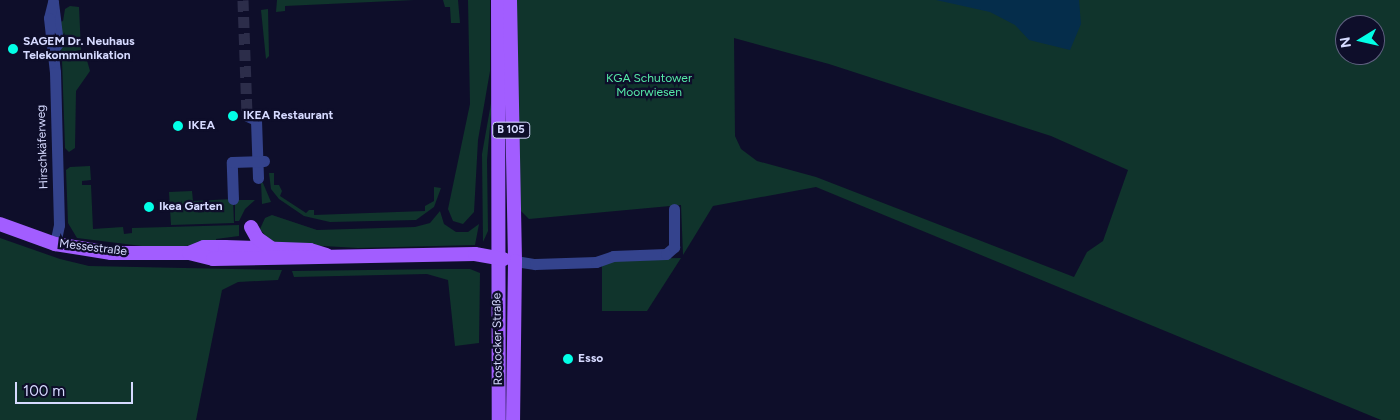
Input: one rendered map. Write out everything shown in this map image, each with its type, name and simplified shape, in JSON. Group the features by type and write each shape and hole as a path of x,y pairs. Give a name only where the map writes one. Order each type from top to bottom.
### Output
{"main road":[{"name":"B 105","path":"497,258 498,0"},
{"name":"B 105","path":"510,0 515,261"},
{"name":"Messestraße","path":"0,224 56,244 111,253 189,253 214,259 311,260 326,255"},
{"path":"251,227 256,238 274,250"},
{"name":"Messestraße","path":"189,253 204,247 310,250 326,255 475,254 515,261"},
{"name":"Rostocker Straße","path":"497,258 499,420"},
{"name":"Rostocker Straße","path":"514,420 515,261"}],"street":[{"name":"Hirschkäferweg","path":"52,1 58,43 54,49 59,225 56,244"},
{"path":"247,116 256,120 261,161 258,178"},
{"path":"233,199 232,162 261,161"},
{"path":"515,261 535,264 596,262 613,256 666,254 674,247 674,209"}],"green space":[{"path":"277,0 414,0 285,6 285,11 276,12"},
{"path":"443,0 458,0 460,23 451,23 450,7 445,7"},
{"path":"468,0 490,0 490,71 478,140 474,212 463,224 453,221 448,209 470,104"},
{"name":"KGA Schutower Moorwiesen","path":"515,0 1400,0 1400,420 1381,420 816,187 713,206 683,255 681,205 529,219 518,208","holes":["734,38 829,64 1051,136 1128,170 1103,241 1087,252 1074,277 816,177 757,161 741,149 735,136"]},
{"path":"70,6 79,7 81,50 61,54 60,22 63,21 65,9"},
{"path":"268,9 269,56 266,59 261,10"},
{"path":"79,54 86,57 90,71 76,91 75,148 69,152 65,148 62,60 66,55"},
{"path":"493,92 487,160 488,231 483,242 482,154"},
{"path":"90,166 91,180 82,181 82,185 91,185 93,229 123,227 124,234 132,233 132,228 239,225 239,236 216,239 216,245 150,247 77,238 68,223 66,170 70,167"},
{"path":"269,173 274,173 274,185 279,185 282,191 280,196 306,213 309,210 314,210 314,215 425,211 425,206 434,201 434,187 441,188 434,207 416,220 330,222 304,216 279,199 271,189"},
{"path":"261,182 263,183 271,202 262,204"},
{"path":"192,191 193,201 233,199 234,223 171,225 169,192"},
{"path":"235,200 255,200 245,209 239,221 235,221"},
{"path":"440,211 444,224 456,232 468,232 479,224 475,245 358,248 271,243 260,229 265,218 272,215 317,230 415,227 430,223"},
{"path":"0,238 60,259 89,266 282,270 278,280 238,282 222,290 196,420 0,420"},
{"path":"681,258 647,311 602,311 602,266 614,259"},
{"path":"470,269 480,273 479,343 455,346 448,280 427,274 294,277 292,271"}],"water":[{"path":"936,0 1079,0 1081,24 1070,50 1029,40 1015,25 990,12"}],"tunnel":[{"path":"243,0 247,116"}],"place":[{"name":"SAGEM Dr. Neuhaus Telekommunikation","path":"13,49"},
{"name":"IKEA Restaurant","path":"233,116"},
{"name":"IKEA","path":"178,126"},
{"name":"Ikea Garten","path":"149,207"},
{"name":"Esso","path":"568,359"}]}
